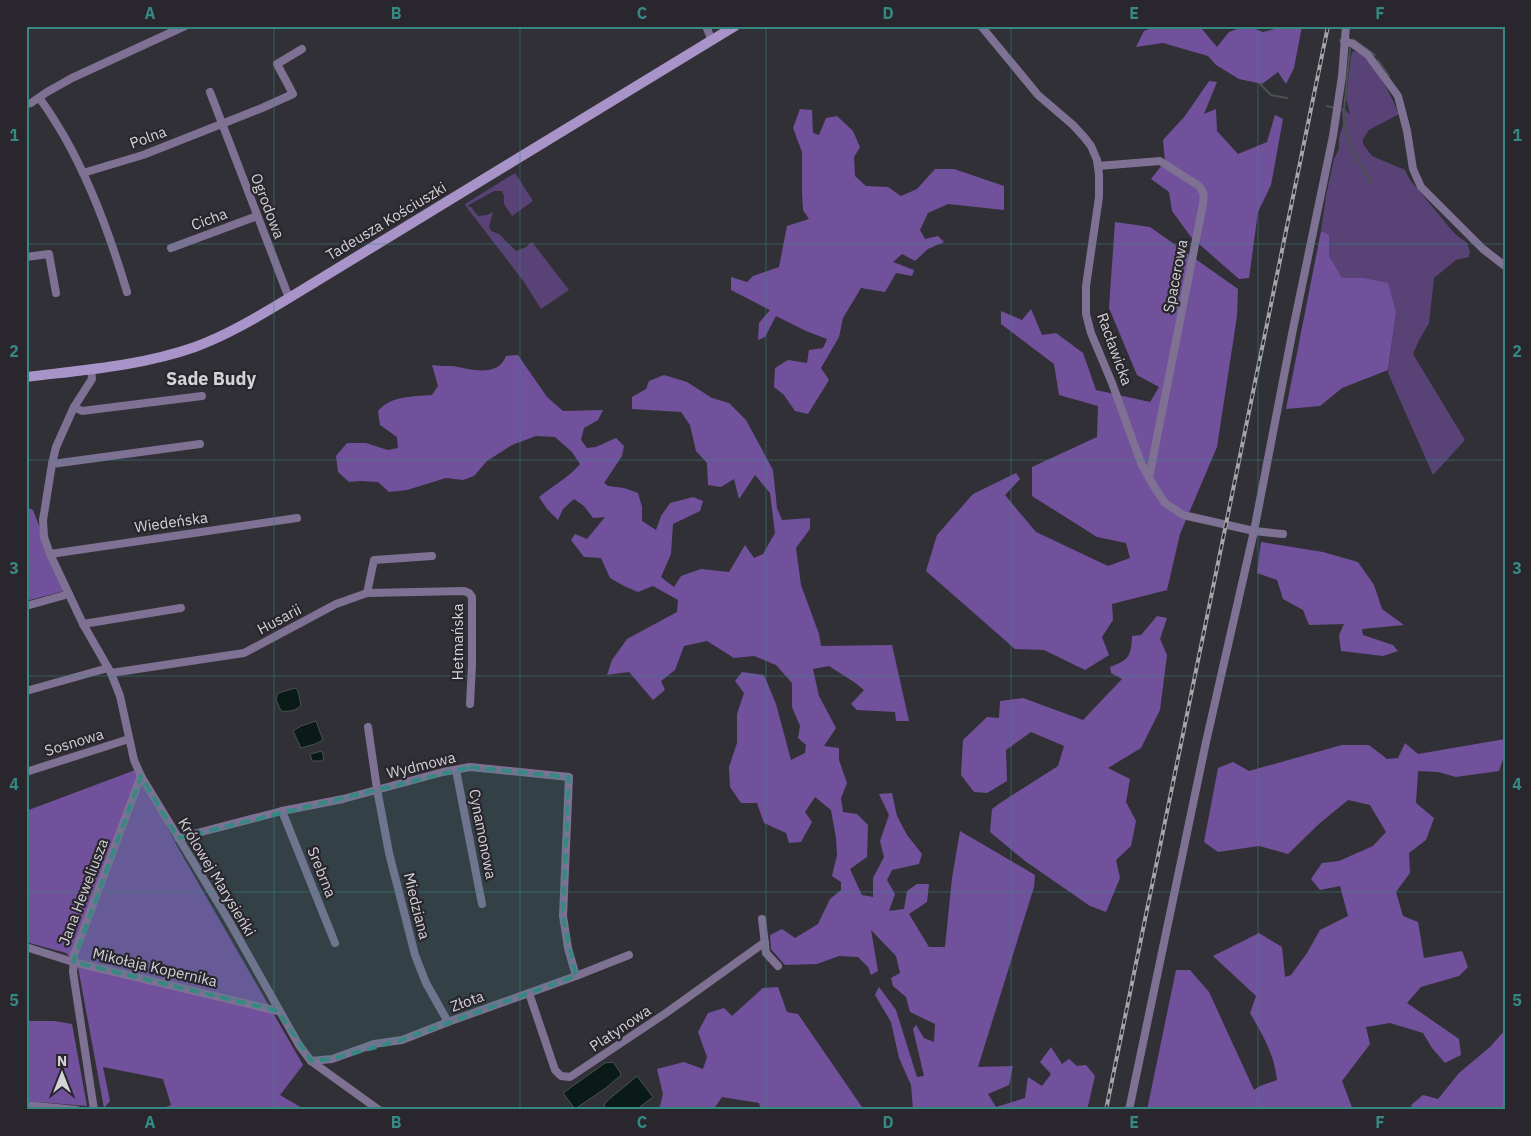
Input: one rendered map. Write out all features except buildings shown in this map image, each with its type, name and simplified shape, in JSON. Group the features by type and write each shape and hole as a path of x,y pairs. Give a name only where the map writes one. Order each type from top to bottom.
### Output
{"main road":[{"name":"Tadeusza Kościuszki","path":"26,377 159,358 196,347 231,331 289,298 736,26"}],"street":[{"path":"26,104 72,78 185,26"},
{"path":"706,26 712,41"},
{"name":"Racławicka","path":"981,26 1038,95 1072,125 1091,146 1098,166 1099,197 1086,286 1086,314 1091,333 1112,383 1141,463 1149,478 1165,503 1183,515 1283,534"},
{"path":"1129,1110 1206,742 1254,530 1335,127 1346,26"},
{"path":"1344,41 1353,44 1372,60 1398,96 1410,144 1413,169 1421,187 1483,249 1505,266"},
{"name":"Polna","path":"83,173 143,155 293,94 277,64 302,49"},
{"path":"210,92 221,124"},
{"path":"39,98 51,115 96,200 127,292"},
{"name":"Ogrodowa","path":"221,124 289,298"},
{"name":"Spacerowa","path":"1098,166 1160,161 1198,186 1203,190 1204,194 1149,478"},
{"name":"Cicha","path":"171,248 257,216"},
{"path":"26,257 49,254 56,293"},
{"name":"Królowej Marysieńki","path":"91,369 92,378 74,407 56,447 52,464 44,520 44,537 50,554 83,624 110,670 120,696 134,760 141,776 229,921 278,1011 311,1061 379,1110"},
{"path":"74,407 82,411 202,396"},
{"path":"52,464 200,444"},
{"name":"Wiedeńska","path":"50,554 297,518"},
{"path":"366,593 374,560 432,556"},
{"name":"Hetmańska","path":"366,593 464,591 469,593 472,597 470,704"},
{"name":"Husarii","path":"26,691 110,670 244,653 336,604 366,593"},
{"path":"26,606 69,594"},
{"path":"83,624 181,608"},
{"name":"Miedziana","path":"368,727 377,789 390,853 415,955 426,983 448,1022"},
{"name":"Sosnowa","path":"26,772 129,739"},
{"name":"Wydmowa","path":"178,838 282,811 343,799 442,772 470,767 570,777 563,916 568,948 576,976"},
{"name":"Cynamonowa","path":"456,770 482,904"},
{"name":"Jana Heweliusza","path":"94,1110 79,1015 73,962 141,776"},
{"name":"Srebrna","path":"282,811 335,943"},
{"path":"762,919 766,952 778,966"},
{"name":"Platynowa","path":"529,993 555,1070 561,1076 570,1077 666,1013 765,942"},
{"name":"Mikołaja Kopernika","path":"26,947 73,962 278,1011"},
{"name":"Złota","path":"311,1061 332,1059 374,1044 402,1040 629,955"},
{"path":"26,1105 77,1110"}],"highlighted area":[{"path":"470,767 569,777 563,916 576,976 402,1040 332,1059 311,1061 278,1011 73,962 141,776 178,838"}],"shaded area":[{"path":"1157,26 1202,26 1201,28 1217,47 1229,32 1246,26 1263,32 1302,26 1294,68 1286,84 1278,72 1262,84 1239,79 1216,65 1208,56 1163,43 1136,47 1144,31"},
{"path":"1353,51 1360,54 1374,68 1399,114 1369,130 1363,139 1363,144 1372,156 1405,170 1410,180 1455,234 1467,243 1470,252 1469,257 1456,260 1434,278 1429,323 1413,354 1465,440 1433,475 1388,373 1396,312 1341,280 1329,256 1329,236 1321,231 1334,159 1339,149 1339,138 1343,125 1342,107 1350,114 1346,98"},
{"path":"1209,81 1217,82 1204,114 1216,109 1217,131 1238,154 1267,142 1275,115 1283,119 1271,185 1258,212 1249,278 1239,279 1191,237 1172,211 1169,192 1151,179 1165,161 1163,140 1185,116"},
{"path":"800,109 812,110 813,133 819,135 826,118 837,116 853,131 860,147 854,157 855,176 866,186 888,187 901,196 917,189 935,169 954,169 1004,186 1004,210 948,204 928,213 920,230 925,239 938,236 944,242 928,249 915,261 902,254 893,262 914,270 912,276 896,273 885,292 861,288 843,318 839,337 821,368 829,380 808,414 795,411 784,395 774,387 775,368 788,360 807,363 809,350 823,348 827,339 776,316 765,337 758,340 759,323 770,310 731,290 731,277 747,282 753,276 779,267 787,226 809,219 803,210 802,152 793,128"},
{"path":"515,173 533,201 512,216 504,204 502,191 494,191 467,206 471,207 478,216 493,212 489,227 491,231 499,234 516,251 532,242 569,290 541,309 524,282 465,205"},
{"path":"1115,222 1150,227 1238,289 1237,316 1217,447 1180,534 1167,590 1112,604 1113,620 1102,637 1109,655 1085,670 1044,650 1015,649 926,571 937,535 973,494 1016,473 1020,479 1005,495 1036,532 1108,566 1130,558 1126,543 1097,537 1032,496 1032,467 1097,437 1098,406 1059,395 1054,364 1001,324 1001,311 1022,320 1031,309 1042,335 1056,333 1083,353 1096,390 1150,402 1159,387 1137,375 1109,308"},
{"path":"1321,231 1329,235 1329,256 1342,278 1364,278 1388,283 1396,312 1388,370 1342,388 1320,406 1286,409"},
{"path":"518,355 547,397 563,411 603,410 598,420 584,428 581,440 587,448 596,447 616,438 624,446 622,456 604,483 608,486 624,488 638,493 642,507 642,521 656,530 661,516 670,503 693,497 703,501 700,511 673,524 671,554 661,577 674,587 681,576 701,569 729,572 745,545 754,558 763,554 775,533 770,493 755,475 739,499 734,479 721,487 708,485 707,463 696,451 690,425 681,412 632,409 632,397 646,389 649,381 664,375 687,382 712,398 729,403 746,420 773,470 777,508 782,520 810,518 810,529 796,548 801,585 819,634 821,646 892,645 909,721 896,721 895,712 857,710 851,704 864,690 829,666 813,669 819,696 836,728 824,746 839,748 839,760 847,783 841,798 843,812 857,814 868,825 867,857 850,869 862,895 873,897 873,878 884,857 880,841 889,815 879,794 892,793 897,816 907,835 922,854 919,864 892,870 887,880 895,894 889,911 904,909 907,891 917,884 929,884 927,902 909,914 929,947 945,947 952,878 960,831 1035,875 1034,887 978,1067 1013,1066 1009,1085 988,1094 996,1107 1025,1098 1028,1077 1042,1086 1051,1074 1040,1062 1051,1047 1062,1064 1069,1059 1077,1066 1086,1065 1095,1076 1087,1110 913,1110 911,1085 899,1058 891,1022 875,995 879,987 896,1010 917,1077 924,1076 913,1029 916,1025 924,1038 934,1042 935,1024 910,1012 906,997 893,986 891,978 900,973 896,956 871,930 878,971 871,975 868,967 858,957 839,956 817,964 785,965 771,949 770,935 782,929 795,938 818,924 830,899 841,890 841,882 832,876 837,855 831,810 815,797 805,812 812,822 801,842 789,843 786,833 764,823 757,803 741,803 730,787 729,767 737,743 737,714 744,693 735,681 742,672 764,675 776,704 791,760 805,753 806,745 798,738 800,726 792,707 792,683 776,665 754,656 734,658 707,641 684,646 675,670 661,681 665,690 653,700 629,672 607,675 612,660 627,639 677,612 678,600 653,586 638,592 624,586 610,578 601,558 584,557 571,540 575,534 587,539 605,517 593,518 584,506 574,499 563,509 558,520 547,509 539,497 580,464 572,452 555,437 536,436 512,445 487,461 474,476 463,480 446,478 407,490 389,492 378,482 349,482 338,472 336,456 347,443 366,443 388,450 398,448 397,437 380,425 378,411 396,399 432,395 438,386 432,365 490,370 502,363 506,356"},
{"path":"26,507 33,510 64,591 26,601"},
{"path":"1261,542 1323,552 1358,562 1374,585 1382,609 1404,625 1362,629 1363,635 1393,645 1398,651 1383,656 1341,651 1339,635 1344,624 1309,625 1303,610 1283,599 1277,580 1257,573"},
{"path":"1157,616 1167,618 1160,639 1167,655 1160,710 1141,748 1108,768 1130,779 1126,802 1136,821 1131,846 1116,860 1120,878 1106,912 1090,906 1025,861 990,832 992,809 1058,766 1064,746 1031,732 1006,750 1007,781 987,793 974,792 961,775 963,740 987,717 999,718 1000,701 1023,698 1083,720 1122,679 1111,673 1110,667 1128,656 1132,636 1141,635"},
{"path":"295,688 298,691 301,705 292,711 281,711 276,700 278,693"},
{"path":"316,721 323,740 301,748 293,731"},
{"path":"1505,739 1505,753 1499,771 1456,777 1438,772 1418,771 1416,803 1434,818 1426,840 1409,853 1410,873 1396,892 1403,916 1418,922 1424,958 1462,951 1468,967 1459,976 1421,987 1407,1003 1459,1039 1461,1055 1445,1063 1432,1048 1423,1033 1390,1023 1366,1027 1370,1044 1342,1081 1353,1110 1147,1110 1176,970 1190,970 1209,992 1254,1090 1277,1080 1271,1053 1250,1013 1256,996 1213,956 1259,933 1282,947 1285,977 1291,975 1307,953 1320,930 1348,916 1340,886 1320,890 1311,879 1322,863 1339,861 1373,846 1386,832 1370,805 1348,800 1320,823 1288,854 1259,846 1218,852 1204,842 1218,768 1233,762 1249,771 1342,745 1369,745 1387,759 1398,758 1405,743 1418,754"},
{"path":"322,751 324,759 312,761 310,754"},
{"path":"138,769 177,846 303,1065 280,1095 302,1108 301,1110 267,1110 265,1108 256,1110 159,1110 171,1105 163,1079 103,1067 110,1101 104,1108 78,967 66,953 26,942 26,811"},
{"path":"778,987 787,1012 798,1014 864,1110 761,1110 759,1103 722,1097 713,1110 659,1110 663,1094 657,1069 684,1062 703,1069 707,1057 698,1032 708,1013 724,1008 732,1016 763,988"},
{"path":"26,1021 54,1021 72,1024 87,1106 26,1101"},
{"path":"1505,1030 1505,1110 1413,1110 1411,1105 1423,1095 1438,1099 1459,1073 1490,1047"},
{"path":"613,1062 621,1075 606,1088 575,1109 563,1093 605,1063"},
{"path":"637,1076 653,1097 636,1110 607,1110 604,1105 607,1101"}],"waterway":[{"path":"1353,39 1375,55"},
{"path":"1344,110 1350,49"},
{"path":"1378,60 1389,76"},
{"path":"1260,84 1271,95 1287,98"},
{"path":"1327,106 1335,108"},
{"path":"1342,110 1344,110 1348,139 1371,183"}],"railway":[{"path":"1106,1110 1328,26"}],"district":[{"name":"Sade Budy","path":"211,378"}]}
